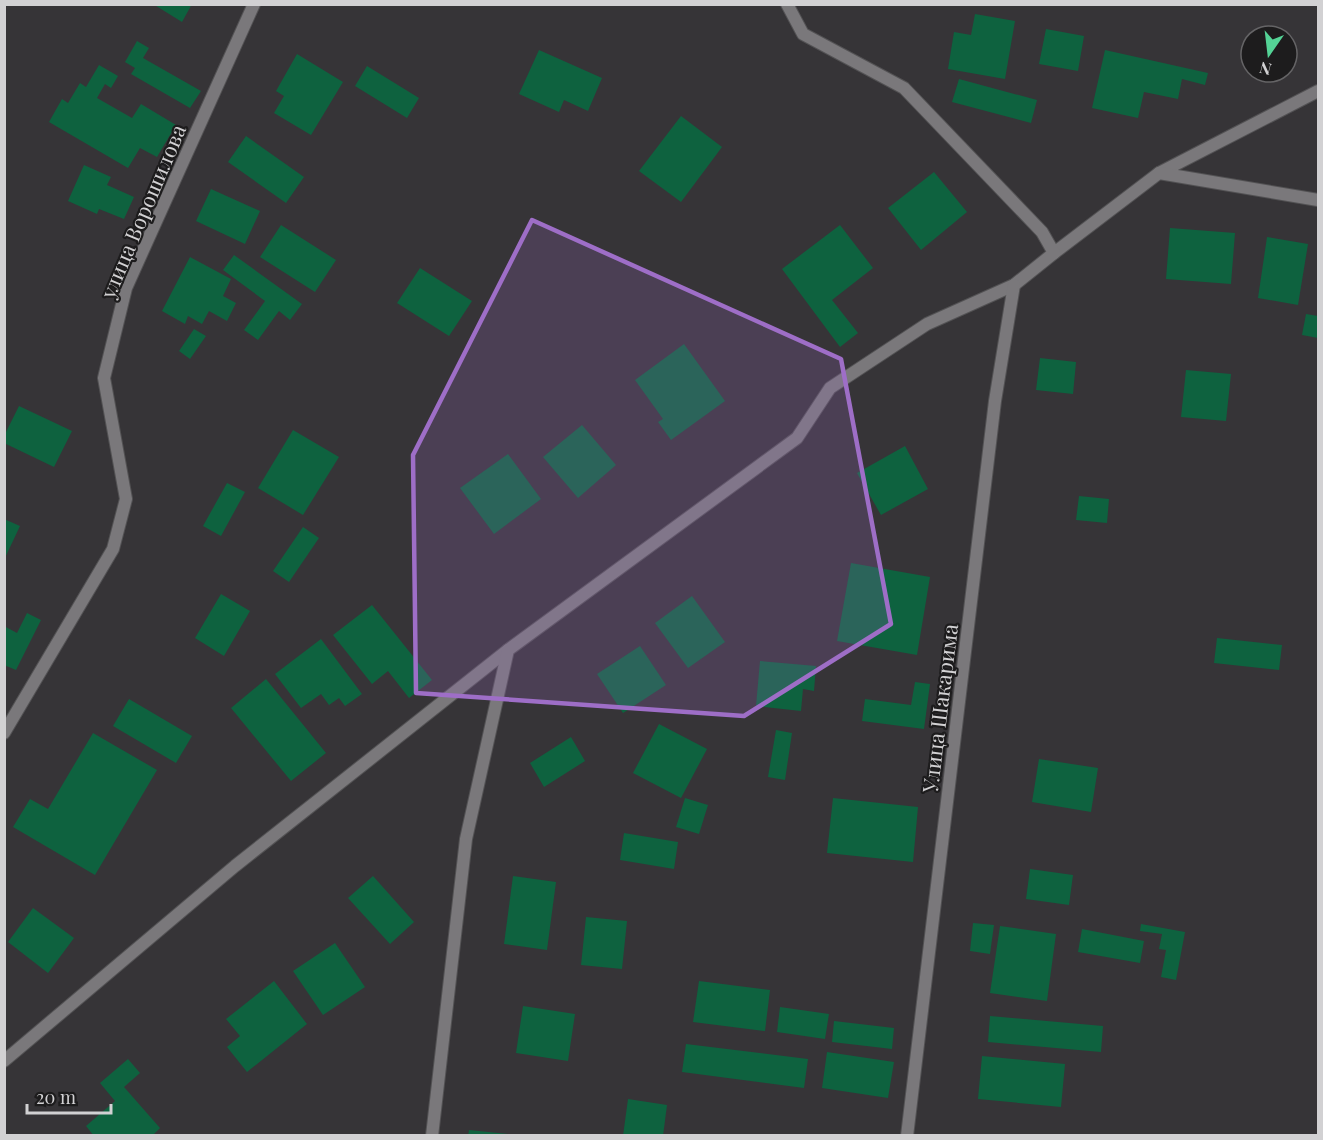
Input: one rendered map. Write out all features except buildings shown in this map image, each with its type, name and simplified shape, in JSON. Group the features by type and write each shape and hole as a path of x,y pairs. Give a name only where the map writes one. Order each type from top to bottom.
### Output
{"street":[{"name":"улица Ворошилова","path":"4,734 113,549 126,499 104,378 126,288 254,4"},
{"path":"787,4 803,34 904,88 1042,232 1054,253"},
{"path":"4,1061 235,866 508,650 797,438 830,388 927,324 1014,285 1159,173 1318,91"},
{"path":"1159,173 1318,200"},
{"name":"Улица Шакарима","path":"907,1136 994,413 1014,285"},
{"path":"432,1136 466,839 508,650"}],"highlighted area":[{"path":"532,220 841,359 891,624 744,716 416,693 413,455"}]}
